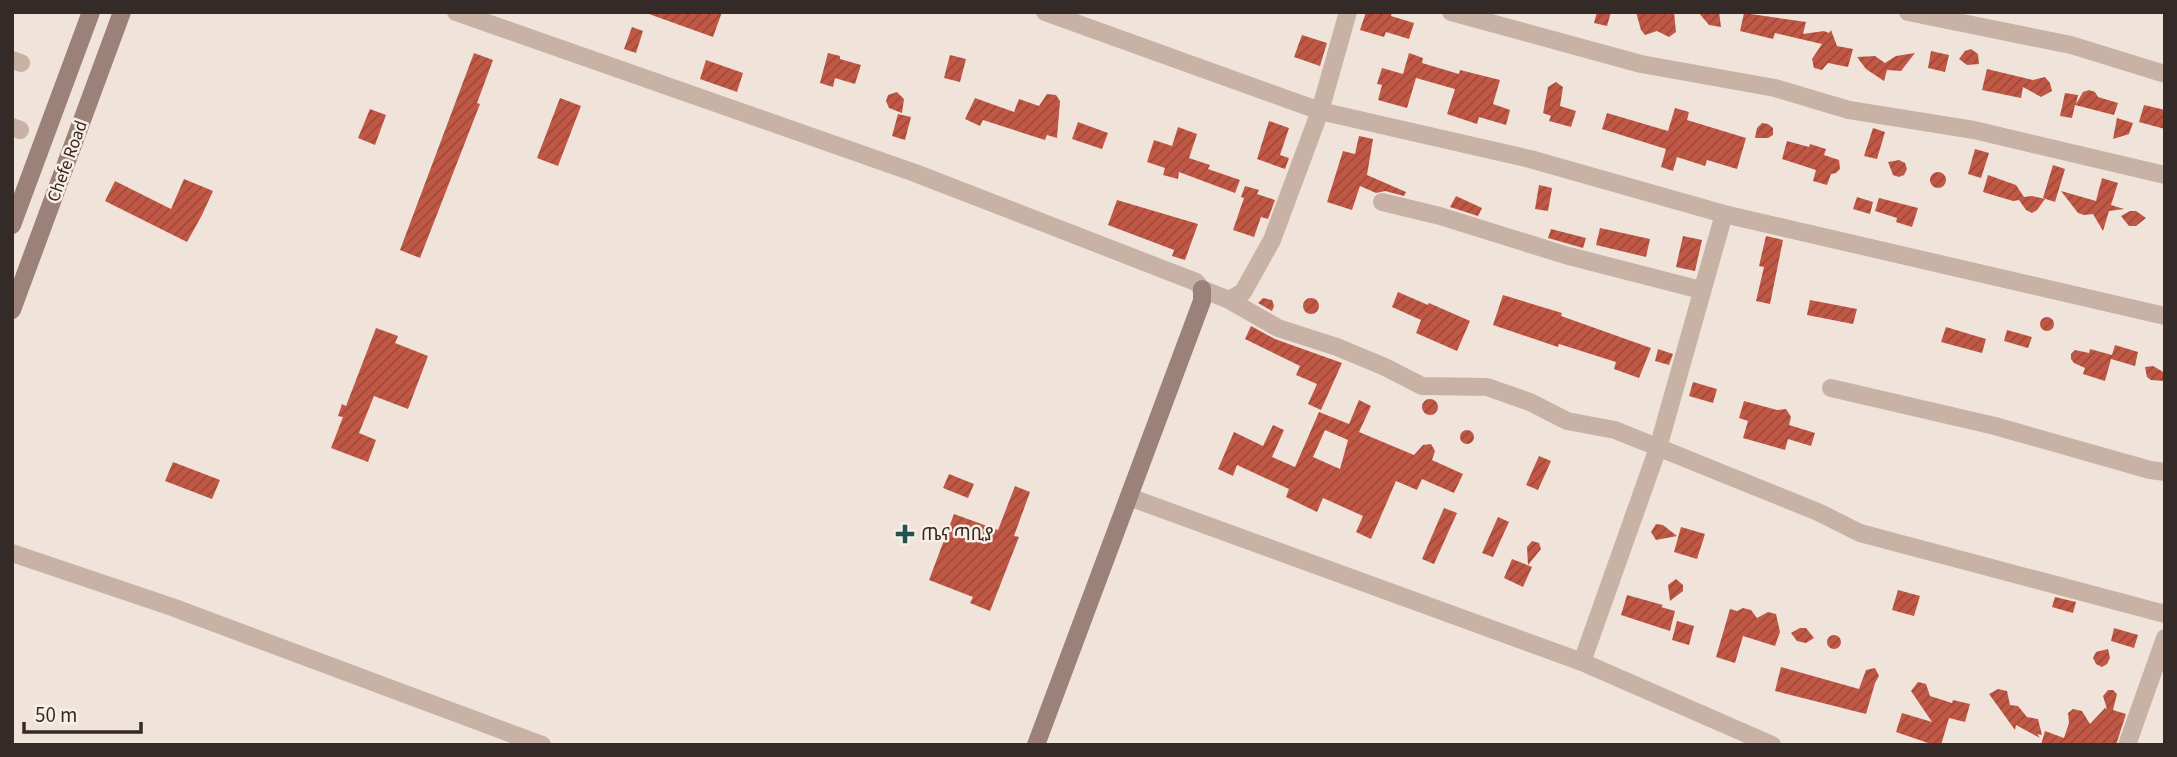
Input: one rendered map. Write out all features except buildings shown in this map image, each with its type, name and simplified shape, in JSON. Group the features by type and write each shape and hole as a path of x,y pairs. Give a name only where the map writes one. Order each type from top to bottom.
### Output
{"street":[{"name":"Chefe Road","path":"12,225 91,12"},
{"name":"Chefe Road","path":"12,310 122,12"},
{"path":"456,12 915,173 1196,282 1202,289 1229,300 1278,328 1337,347 1422,386 1487,387 1530,402 1567,421 1615,430 1818,512 1860,533 2165,614"},
{"path":"1045,12 1320,110 1530,159 1724,214 2165,316"},
{"path":"1229,300 1243,292 1272,240 1320,110 1348,12"},
{"path":"1451,12 1641,64 1775,88 1849,110 1974,130 2165,175"},
{"path":"1908,12 2071,45 2165,74"},
{"path":"1382,202 1440,216 1565,255 1701,290"},
{"path":"1582,662 1658,448 1724,214"},
{"path":"1036,745 1202,301 1202,289"},
{"path":"1831,388 1995,426 2165,472"},
{"path":"1129,497 1582,662 1772,745"},
{"path":"12,553 172,607 542,745"},
{"path":"2127,745 2165,638"}],"place":[{"name":"ጤና ጣቢያ","path":"905,534"}]}
